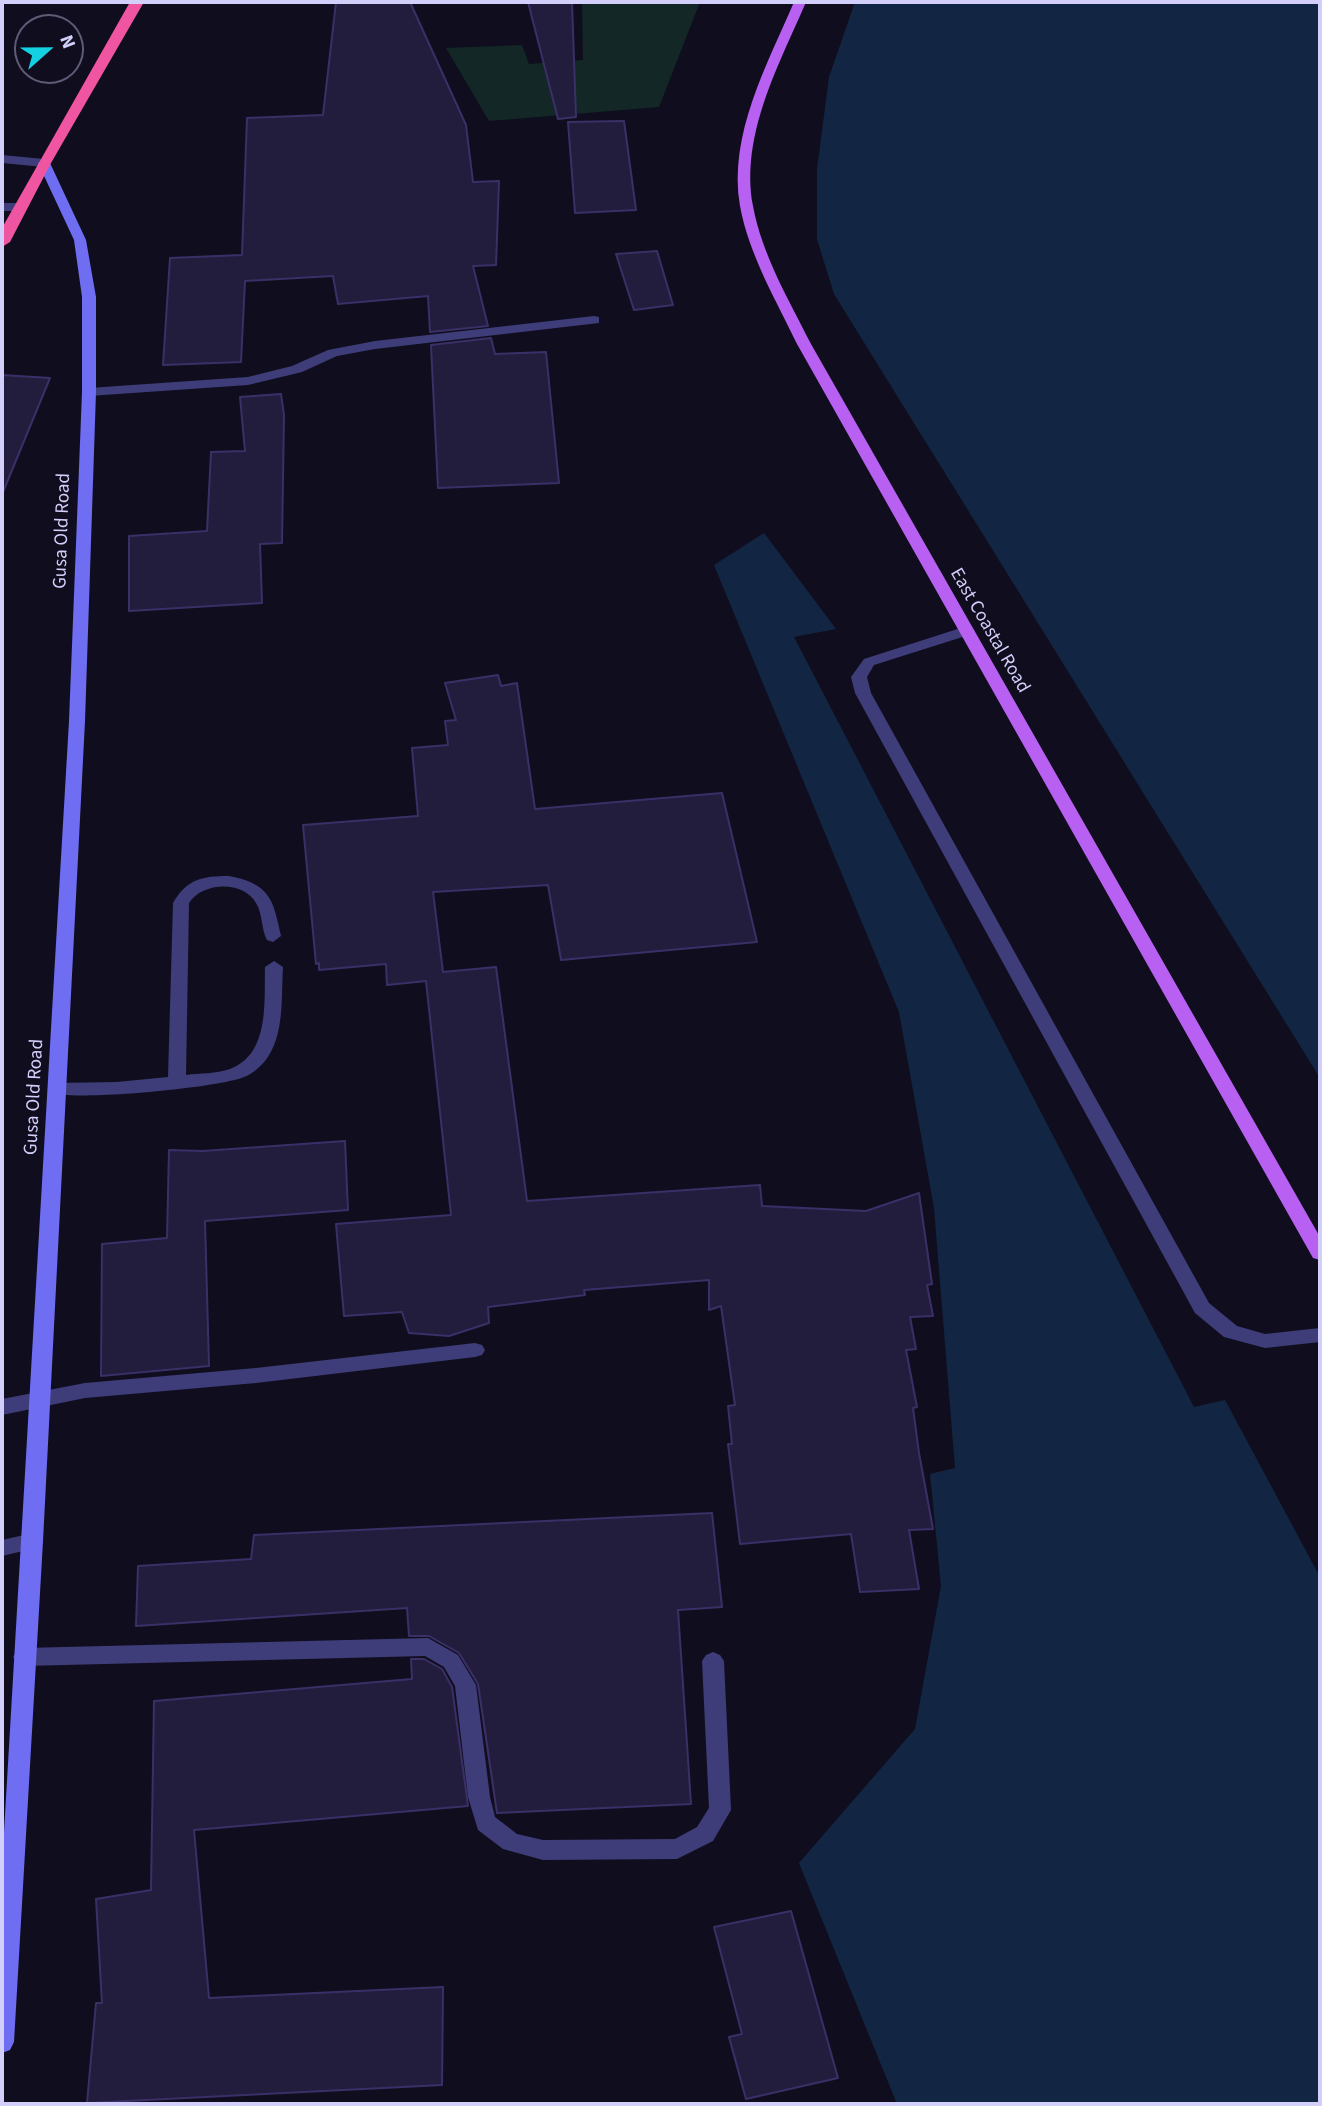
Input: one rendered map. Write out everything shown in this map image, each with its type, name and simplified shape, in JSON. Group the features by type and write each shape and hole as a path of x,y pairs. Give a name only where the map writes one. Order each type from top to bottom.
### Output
{"highway":[{"path":"2,242 44,163 137,2"}],"main road":[{"name":"East Coastal Road","path":"800,2 751,123 744,160 746,194 753,231 803,344 1320,1253"}],"street":[{"path":"2,159 44,163"},
{"name":"Gusa Old Road","path":"2,2042 33,1541 77,721 89,392 89,297 80,240 44,163"},
{"path":"2,207 20,207"},
{"path":"89,392 248,381 297,369 333,353 375,345 594,320"},
{"path":"967,631 869,662 859,677 863,693 1202,1308 1231,1332 1265,1341 1320,1335"},
{"path":"177,1082 181,903 189,890 201,885 233,881 251,886 264,900 273,936"},
{"path":"57,1089 177,1082 236,1074 256,1063 267,1046 274,967"},
{"path":"2,1407 40,1396 225,1379 475,1350"},
{"path":"2,1548 33,1541"},
{"path":"24,1657 428,1647 451,1661 465,1685 479,1797 486,1823 511,1842 543,1850 677,1849 705,1834 720,1810 713,1661"}],"green space":[{"path":"582,2 700,2 659,107 489,121 446,48 522,45 529,64 583,60"}],"water":[{"path":"855,2 1320,2 1320,1078 834,294 817,239 817,169 829,77"},
{"path":"764,533 836,629 794,637 1194,1407 1225,1400 1320,1577 1320,2104 897,2104 799,1863 915,1729 941,1586 930,1474 955,1468 934,1208 899,1012 714,565"}],"building":[{"path":"336,2 410,2 466,125 473,182 499,181 496,265 473,266 488,326 430,332 428,296 338,304 333,276 245,281 241,362 163,365 170,258 242,255 247,118 323,115"},
{"path":"528,2 572,2 576,117 558,119"},
{"path":"624,121 636,210 575,213 568,122"},
{"path":"657,251 673,305 634,310 616,254"},
{"path":"491,338 495,354 546,352 559,483 438,488 431,345"},
{"path":"2,375 50,378 3,492 2,492"},
{"path":"281,394 284,415 282,543 260,544 262,603 129,611 129,536 207,531 211,452 245,451 240,397"},
{"path":"498,675 501,686 517,683 535,809 722,793 757,942 561,960 548,885 433,892 443,972 496,967 527,1201 760,1185 762,1206 866,1211 919,1193 932,1284 927,1285 933,1316 910,1317 916,1349 906,1350 917,1407 913,1408 919,1453 933,1529 909,1530 919,1589 860,1592 851,1534 740,1544 728,1444 732,1444 728,1406 735,1405 721,1306 709,1310 709,1280 584,1290 585,1295 488,1307 489,1323 449,1336 409,1333 402,1312 344,1316 336,1224 451,1215 426,981 387,985 386,964 319,970 319,963 316,964 303,825 418,816 412,748 448,745 445,721 456,720 445,683"},
{"path":"345,1141 348,1210 205,1221 209,1366 101,1376 102,1244 167,1238 169,1150 203,1151"},
{"path":"712,1513 722,1607 678,1610 691,1804 497,1813 478,1684 459,1653 429,1636 409,1636 407,1608 136,1626 138,1566 251,1559 254,1535"},
{"path":"411,1659 424,1659 442,1669 452,1687 468,1806 194,1830 209,1998 443,1987 442,2085 87,2103 96,2003 102,2003 96,1899 151,1890 154,1701 412,1679"},
{"path":"791,1911 838,2078 746,2099 729,2037 742,2034 714,1927"}]}
